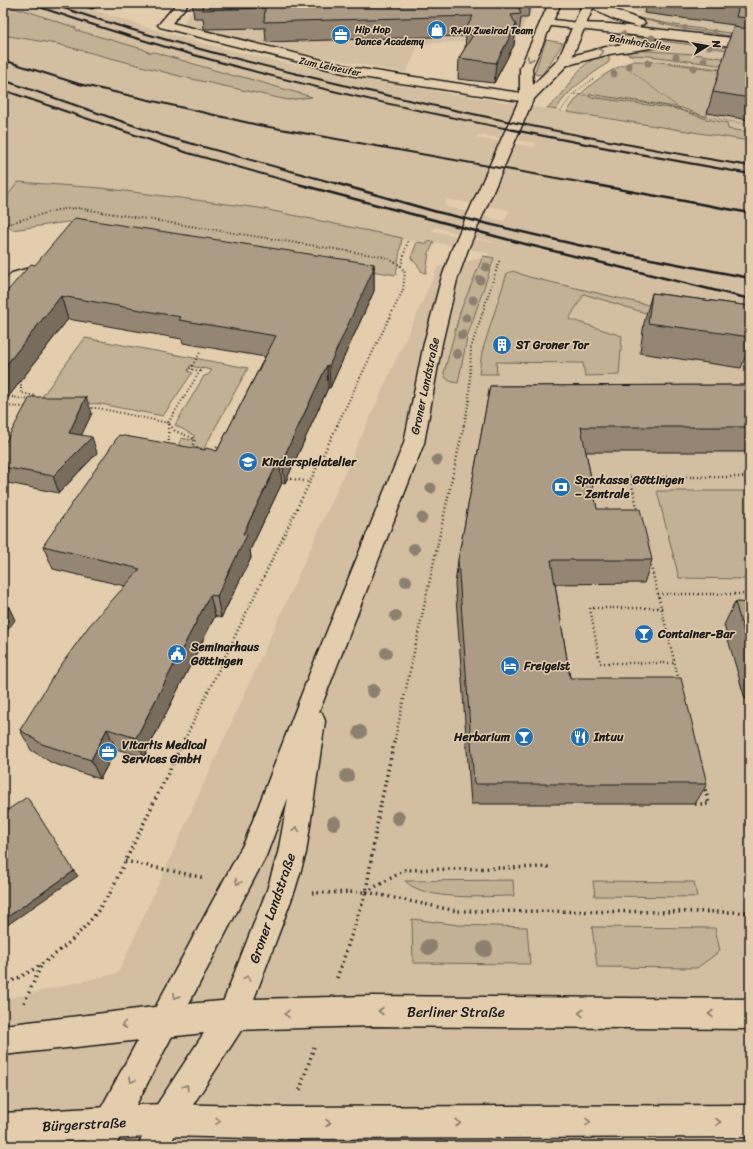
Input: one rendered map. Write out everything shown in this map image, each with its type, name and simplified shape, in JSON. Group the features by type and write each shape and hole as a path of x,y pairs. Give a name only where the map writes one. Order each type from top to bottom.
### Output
{"main road":[{"name":"Zum Leineufer","path":"183,3 164,26 355,72 527,98"},
{"name":"Groner Landstraße","path":"527,98 526,68 555,3"},
{"name":"Groner Landstraße","path":"104,1134 256,847 321,675 414,443 433,343 449,280 458,255 527,98 564,62 589,3"},
{"path":"595,3 601,8 619,16 683,36"},
{"name":"Bahnhofsallee","path":"546,23 579,27 610,28 750,44"},
{"name":"Bahnhofsallee","path":"579,27 607,37 691,49"},
{"path":"564,62 610,50 654,44"},
{"name":"Groner Landstraße","path":"160,1133 233,1015 281,890 292,853 321,675"},
{"name":"Berliner Straße","path":"163,1021 233,1015 371,1011 750,1014"},
{"path":"3,1040 163,1021"},
{"path":"160,1133 289,1123 750,1121"},
{"name":"Bürgerstraße","path":"3,1129 104,1134 160,1133"}],"lane":[{"path":"3,290 16,277 26,273 37,275 3,315"}],"path":[{"path":"661,61 728,70"},
{"path":"630,70 681,109"},
{"path":"561,111 573,94 594,78"},
{"path":"573,94 681,109 707,117 750,125"},
{"path":"3,224 57,210 77,208 378,256 391,259 401,266 406,276 403,290 110,893 90,921 41,966 3,985"},
{"path":"401,266 408,240"},
{"path":"366,892 379,812 469,401 471,348 500,259"},
{"path":"200,371 190,369 201,351"},
{"path":"169,447 168,424 202,368"},
{"path":"4,396 32,401 36,396 20,393 21,381"},
{"path":"3,406 31,407"},
{"path":"83,408 98,408 168,424 175,431 195,439 192,447 215,452 218,446"},
{"path":"639,513 630,477 750,476"},
{"path":"287,478 310,482"},
{"path":"649,558 680,685"},
{"path":"658,594 750,594"},
{"path":"662,608 590,608 600,663 675,663"},
{"path":"695,804 709,804 703,782"},
{"path":"366,892 405,870 550,867"},
{"path":"324,893 366,892 457,911 750,912"}],"shaded area":[{"path":"3,3 72,3 165,33 246,54 355,78 567,112 575,98 603,77 623,65 634,61 630,55 615,45 623,23 641,13 627,9 617,3 750,3 750,1146 3,1146 3,1000 118,973 438,267 487,257 489,253 429,241 427,244 259,208 101,189 3,216","holes":["478,135 536,143 536,144 534,147 476,138","447,199 509,211 504,221 444,206","434,227 493,243 432,231"]},
{"path":"3,3 76,28 76,30 143,49 150,53 154,52 312,97 288,100 187,78 57,44 3,35"},
{"path":"197,3 536,3 513,44 474,41 419,44 406,73 276,48 186,25 184,21"},
{"path":"634,17 680,26 750,36 750,39 679,28"},
{"path":"620,32 750,51 750,53 619,35"},
{"path":"546,40 563,43 542,75 534,74"},
{"path":"633,50 694,54 750,62 750,69 650,56 630,55 624,52"},
{"path":"606,54 609,57 609,62 573,89 556,110 547,108 562,94 578,71 594,59"},
{"path":"634,61 660,62 721,70 706,117 682,108 590,94 589,97 678,109 706,119 727,123 728,129 750,132 750,141 567,112 580,95 596,81 615,69"},
{"path":"18,182 101,188 259,208 402,238 396,275 67,222 12,230 3,218 3,199 5,199"},
{"path":"428,241 434,242 429,253 426,273 422,272 411,258 417,242 427,244"},
{"path":"483,256 494,258 468,334 458,383 455,383 447,379 444,373 460,312"},
{"path":"513,271 529,277 750,329 652,315 584,294 569,319 622,336 619,375 585,376 583,363 496,362 497,374 479,374 482,352 507,273"},
{"path":"85,338 248,368 203,450 185,448 179,444 181,438 190,440 195,436 175,425 204,376 208,375 212,370 190,366 188,371 192,373 163,416 100,404 38,402"},
{"path":"657,491 750,491 750,579 679,578"},
{"path":"513,880 514,896 472,897 441,895 427,892 415,888 405,881"},
{"path":"593,881 694,882 697,897 595,896"},
{"path":"412,919 459,925 527,927 530,964 413,963"},
{"path":"592,927 715,928 720,951 697,968 597,967"}],"building":[{"path":"203,3 519,3 521,6 518,6 521,14 511,15 516,25 496,63 459,58 473,35 469,34 472,30 466,29 473,16 264,22 265,8 202,10"},
{"path":"721,3 750,3 750,18 736,17 739,5"},
{"path":"733,27 750,29 750,98 713,92"},
{"path":"75,218 374,264 372,268 374,268 329,366 327,365 282,461 279,460 243,534 247,535 217,596 210,595 136,738 107,729 91,760 42,744 20,730 54,675 89,626 140,569 43,546 119,435 217,451 276,336 179,320 181,317 61,296 3,369 3,296 31,264 35,265"},
{"path":"652,293 750,306 750,337 648,323"},
{"path":"750,385 750,427 581,427 597,509 640,509 652,560 551,560 570,678 681,678 707,784 474,784 458,560 490,386"},
{"path":"30,397 86,397 69,433 92,437 53,476 3,467 3,447"},
{"path":"735,602 750,603 750,653"},
{"path":"3,605 9,607 3,614"},
{"path":"27,797 74,871 3,920 3,813"}],"railway":[{"path":"28,3 116,32 295,82 476,123 750,174"},
{"path":"49,3 114,24 244,61 420,103 529,126 750,166"},
{"path":"3,60 79,84 258,125 590,184"},
{"path":"3,80 164,136 338,184"},
{"path":"3,90 188,153 298,184"},
{"path":"294,183 525,244 750,299"},
{"path":"335,183 437,212 578,245 750,278"},
{"path":"585,183 750,213"}],"place":[{"name":"R+W Zweirad Team","path":"437,30"},
{"name":"Hip Hop Dance Academy","path":"341,35"},
{"name":"ST Groner Tor","path":"502,345"},
{"name":"Kinderspielatelier","path":"248,462"},
{"name":"Sparkasse Göttingen – Zentrale","path":"561,487"},
{"name":"Container-Bar","path":"644,634"},
{"name":"Seminarhaus Göttingen","path":"177,654"},
{"name":"Freigeist","path":"510,666"},
{"name":"Herbarium","path":"524,737"},
{"name":"Intuu","path":"580,737"},
{"name":"Vitartis Medical Services GmbH","path":"108,752"}]}
